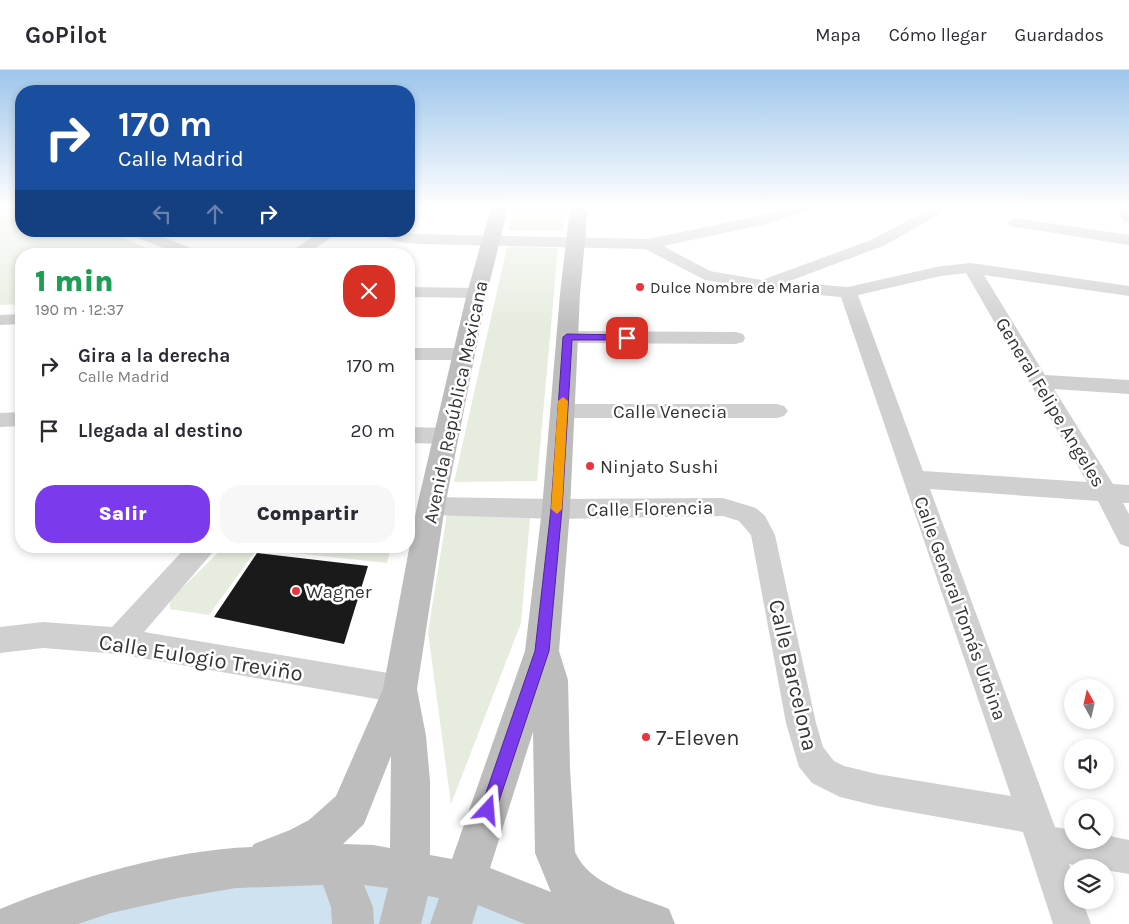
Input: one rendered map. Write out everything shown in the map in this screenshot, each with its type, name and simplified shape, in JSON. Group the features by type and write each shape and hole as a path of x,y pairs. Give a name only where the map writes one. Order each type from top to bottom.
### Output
{"main road":[{"name":"Avenida República Mexicana","path":"405,901 411,781 408,736 400,689 431,506 477,293 490,248"},
{"path":"456,907 542,651 556,509 575,248"},
{"path":"542,651 551,680 551,768 555,853 566,879 584,895 654,924"},
{"path":"236,868 312,842 341,821 350,810 400,689"},
{"path":"15,924 111,892 178,877 236,868 335,864 373,866 405,901 456,907"},
{"path":"335,864 352,915"},
{"path":"456,907 477,884 563,922"}],"street":[{"path":"655,248 705,275 763,285 848,292 941,271 971,268 1129,291"},
{"path":"763,285 865,248"},
{"name":"General Felipe Angeles","path":"971,268 1037,381 1106,493 1129,537"},
{"path":"415,292 477,293"},
{"name":"Calle General Tomás Urbina","path":"848,292 1040,829 1072,924"},
{"path":"0,320 15,319"},
{"path":"567,337 736,338"},
{"path":"415,354 465,354"},
{"path":"1037,381 1129,387"},
{"name":"Calle Venecia","path":"563,411 776,411"},
{"path":"0,420 15,419"},
{"path":"415,435 446,436"},
{"path":"915,479 1129,494"},
{"name":"Calle Florencia","path":"431,506 556,509 723,507 747,513"},
{"name":"Calle Barcelona","path":"747,513 760,525 763,535 801,723 810,756 823,772 840,781 1040,829 1129,857"},
{"path":"118,641 197,553"},
{"name":"Calle Eulogio Treviño","path":"1,640 43,635 118,641 400,689"}],"shaded area":[{"path":"0,248 146,248 15,248 15,304 0,305"},
{"path":"507,248 558,248 537,481 454,482"},
{"path":"447,514 530,518 521,623 451,804 428,632"},
{"path":"218,553 254,553 209,615 170,609 170,600"},
{"path":"294,553 389,553 387,563"}],"water":[{"path":"335,864 579,924 17,924"}],"building":[{"name":"Wagner","path":"257,553 368,566 344,644 214,617"}],"slow traffic":[{"path":"557,509 563,401"}],"place":[{"name":"Dulce Nombre de Maria","path":"640,287"},
{"name":"Ninjato Sushi","path":"590,466"},
{"name":"Wagner","path":"296,591"},
{"name":"7-Eleven","path":"646,737"}],"route":[{"path":"488,810 542,651 556,509 567,337 627,338"}]}
